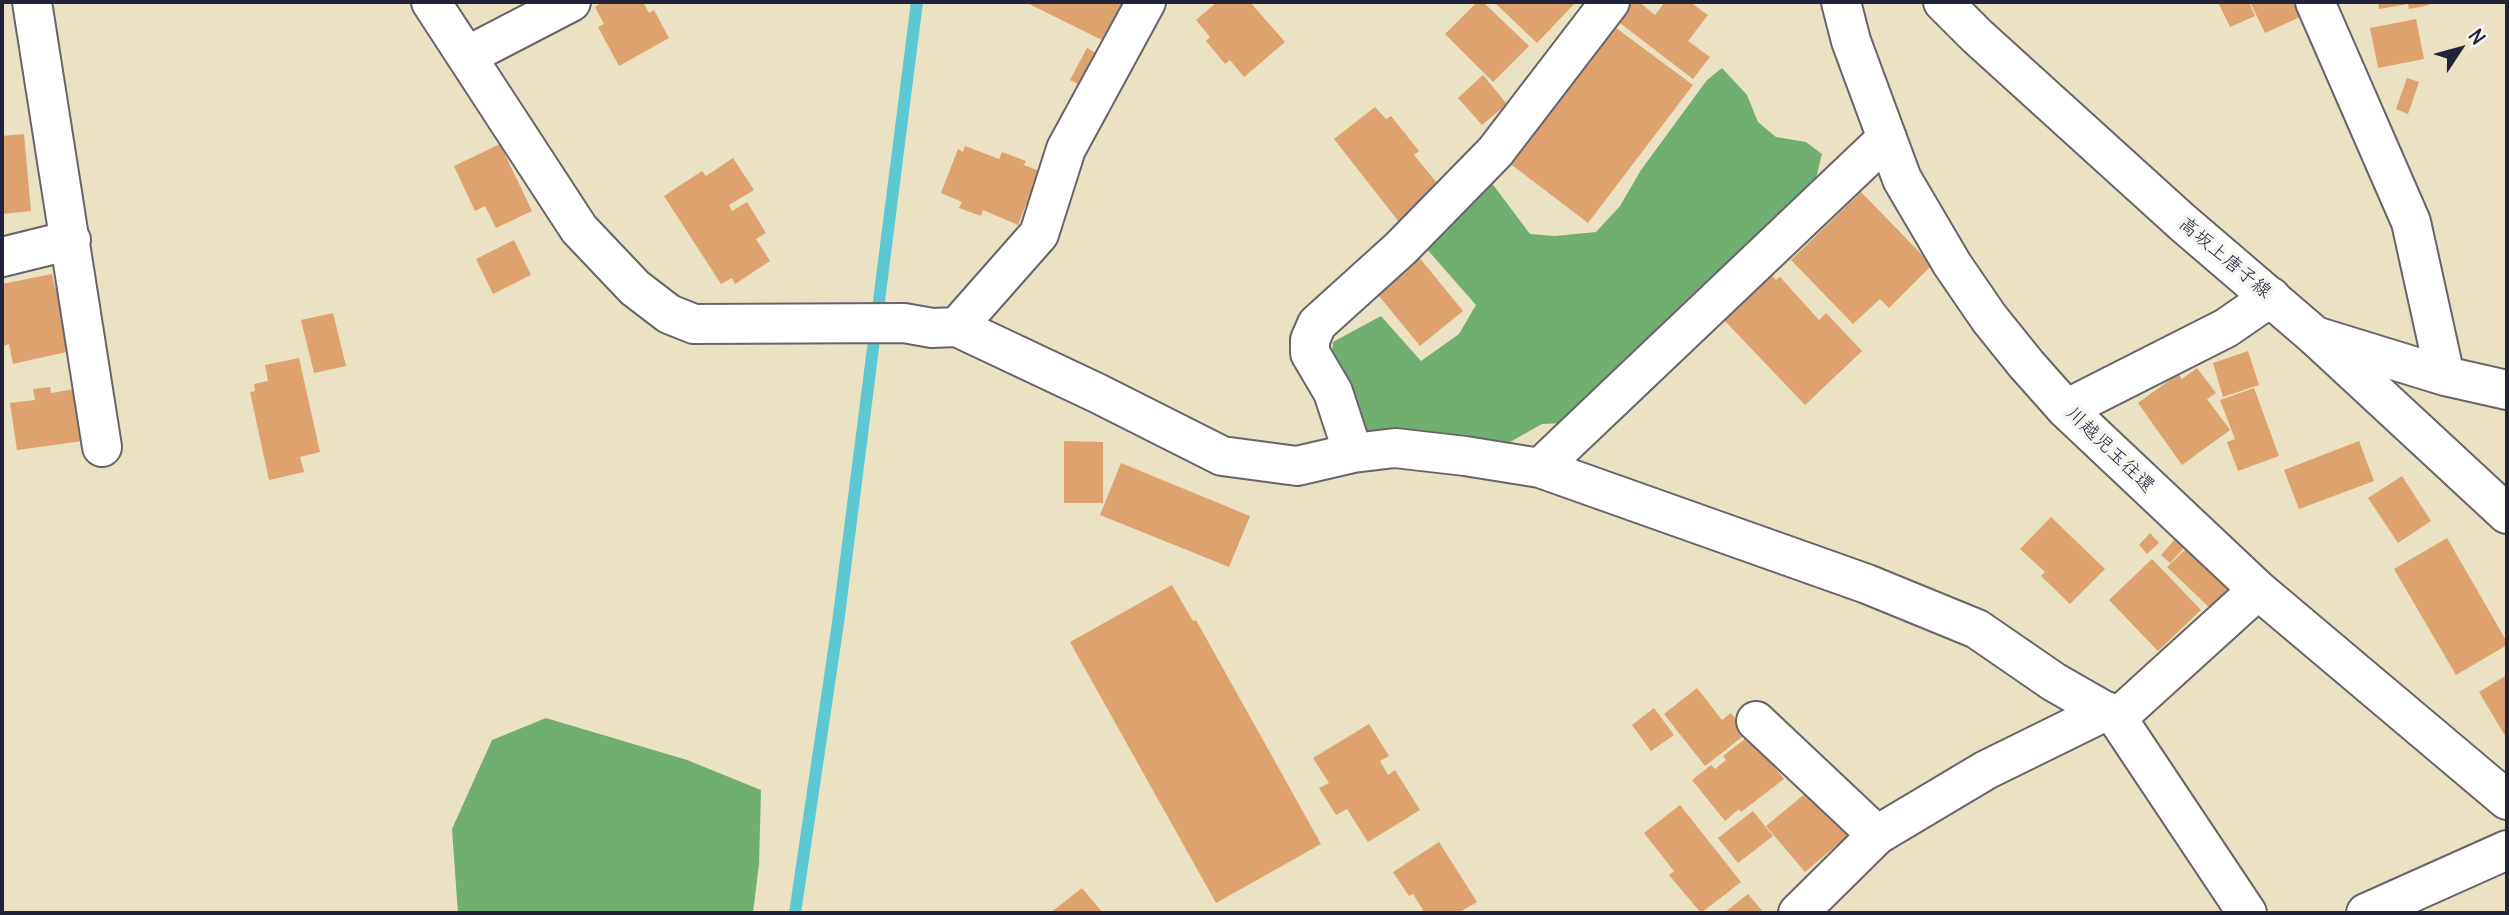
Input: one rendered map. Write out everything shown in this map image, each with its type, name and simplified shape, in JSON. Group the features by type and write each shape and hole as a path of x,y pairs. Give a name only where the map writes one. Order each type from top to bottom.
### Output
{"street":[{"path":"32,2 102,447"},
{"path":"431,2 579,229 635,288 669,314 694,324 904,323 932,328 957,327 1222,456 1297,466 1353,453 1395,448 1540,468 1867,583 1977,629 2054,682 2112,715 2248,913"},
{"path":"467,56 571,2"},
{"path":"957,327 1039,234 1066,149 1146,2"},
{"path":"1353,453 1333,392 1310,353 1310,340 1317,324 1401,248 1495,152 1610,2"},
{"name":"川越児玉往還","path":"1841,2 1851,41 1902,179 1952,264 2026,365 2066,409 2258,590 2507,800"},
{"name":"高坂上唐子線","path":"1943,2 2182,222 2315,336 2507,514"},
{"path":"2315,2 2410,222 2445,376"},
{"path":"1540,468 1887,138"},
{"path":"2,257 71,240"},
{"path":"2066,409 2226,328 2271,297"},
{"path":"2315,336 2445,376 2507,390"},
{"path":"1798,913 1877,835 1986,770 2112,715 2258,590"},
{"path":"1756,721 1877,835"},
{"path":"2366,913 2507,850"}],"green space":[{"path":"1722,68 1747,95 1758,122 1776,137 1806,142 1822,154 1816,178 1752,248 1566,423 1542,424 1494,451 1453,437 1420,430 1387,429 1361,432 1331,366 1333,342 1381,316 1421,361 1459,334 1476,305 1425,247 1491,182 1530,234 1555,236 1596,232 1620,206 1641,170 1707,80"},
{"path":"546,718 687,760 761,790 759,864 753,913 458,913 452,829 492,740"}],"building":[{"path":"603,2 643,2 649,13 654,10 669,38 619,66 598,27 604,24 595,7"},
{"path":"1025,2 1128,2 1108,43"},
{"path":"1217,2 1250,2 1285,42 1244,77 1230,60 1225,64 1206,41 1210,37 1196,20"},
{"path":"1477,2 1483,2 1529,46 1493,82 1445,34"},
{"path":"1494,2 1576,2 1537,43"},
{"path":"1631,2 1639,2 1655,15 1665,2 1690,2 1708,15 1688,41 1710,57 1693,79 1616,20"},
{"path":"2218,2 2249,2 2255,16 2230,27"},
{"path":"2250,2 2293,2 2300,17 2265,33"},
{"path":"2378,2 2429,2 2429,5 2409,9 2408,4 2379,9"},
{"path":"2416,19 2424,59 2378,68 2370,28"},
{"path":"1612,25 1693,85 1588,223 1508,162"},
{"path":"1087,48 1107,59 1090,90 1070,80"},
{"path":"1483,75 1507,104 1482,125 1458,98"},
{"path":"2407,78 2419,82 2408,114 2396,109"},
{"path":"1375,107 1386,119 1391,116 1419,151 1414,155 1441,188 1399,222 1334,139"},
{"path":"24,134 31,211 2,214 2,136"},
{"path":"500,144 532,211 496,228 485,206 475,211 454,166"},
{"path":"965,146 999,159 1002,152 1026,161 1024,165 1039,171 1018,225 983,210 981,216 959,208 962,202 941,193 958,149 963,152"},
{"path":"733,158 754,190 729,205 732,211 747,202 766,233 756,239 770,261 735,284 732,278 721,284 664,196 702,171 706,176"},
{"path":"1861,192 1932,265 1889,308 1880,299 1853,324 1791,260"},
{"path":"514,240 531,275 493,294 476,259"},
{"path":"1418,256 1463,311 1420,346 1375,291"},
{"path":"52,274 55,288 62,287 75,350 13,364 9,344 3,346 2,339 2,284"},
{"path":"1772,276 1776,280 1780,277 1819,320 1826,313 1862,351 1805,405 1724,320"},
{"path":"333,313 346,366 314,373 301,320"},
{"path":"2248,351 2259,385 2223,397 2213,363"},
{"path":"299,358 320,452 300,457 304,472 269,480 250,392 255,391 254,384 268,381 265,365"},
{"path":"2197,368 2216,393 2207,399 2230,430 2182,465 2138,403 2178,374 2182,379"},
{"path":"50,387 51,393 75,389 83,441 17,450 10,403 35,400 33,389"},
{"path":"2254,388 2279,456 2238,471 2227,442 2235,439 2220,400"},
{"path":"1064,441 1103,442 1103,503 1064,503"},
{"path":"2359,441 2374,481 2299,509 2284,470"},
{"path":"1121,463 1250,516 1229,567 1100,515"},
{"path":"2402,476 2431,521 2398,543 2368,498"},
{"path":"2051,517 2105,569 2070,604 2041,576 2045,572 2020,549"},
{"path":"2150,533 2159,543 2147,554 2139,545"},
{"path":"2447,538 2507,642 2507,645 2456,675 2394,569"},
{"path":"2175,539 2184,548 2170,563 2161,555"},
{"path":"2190,545 2238,591 2215,613 2167,567"},
{"path":"2152,559 2201,610 2158,651 2109,600"},
{"path":"1172,585 1193,621 1196,620 1321,844 1216,903 1070,642"},
{"path":"2507,675 2507,739 2479,692"},
{"path":"1697,688 1722,720 1731,713 1746,734 1705,766 1664,714"},
{"path":"1654,708 1674,735 1651,751 1632,725"},
{"path":"1369,724 1389,756 1380,761 1388,775 1395,770 1420,810 1368,842 1347,809 1336,815 1319,788 1329,783 1313,758"},
{"path":"1750,735 1784,779 1725,821 1692,780 1711,765 1715,769 1726,760 1723,756"},
{"path":"1812,788 1850,834 1805,872 1766,826"},
{"path":"1680,805 1741,882 1701,913 1669,875 1674,871 1644,833"},
{"path":"1753,811 1773,836 1738,863 1718,838"},
{"path":"1439,842 1477,902 1458,913 1418,913 1423,910 1413,894 1409,896 1393,872"},
{"path":"1082,888 1103,913 1050,913"},
{"path":"1748,894 1764,913 1724,913"}],"waterway":[{"path":"795,913 838,623 917,2"}]}
